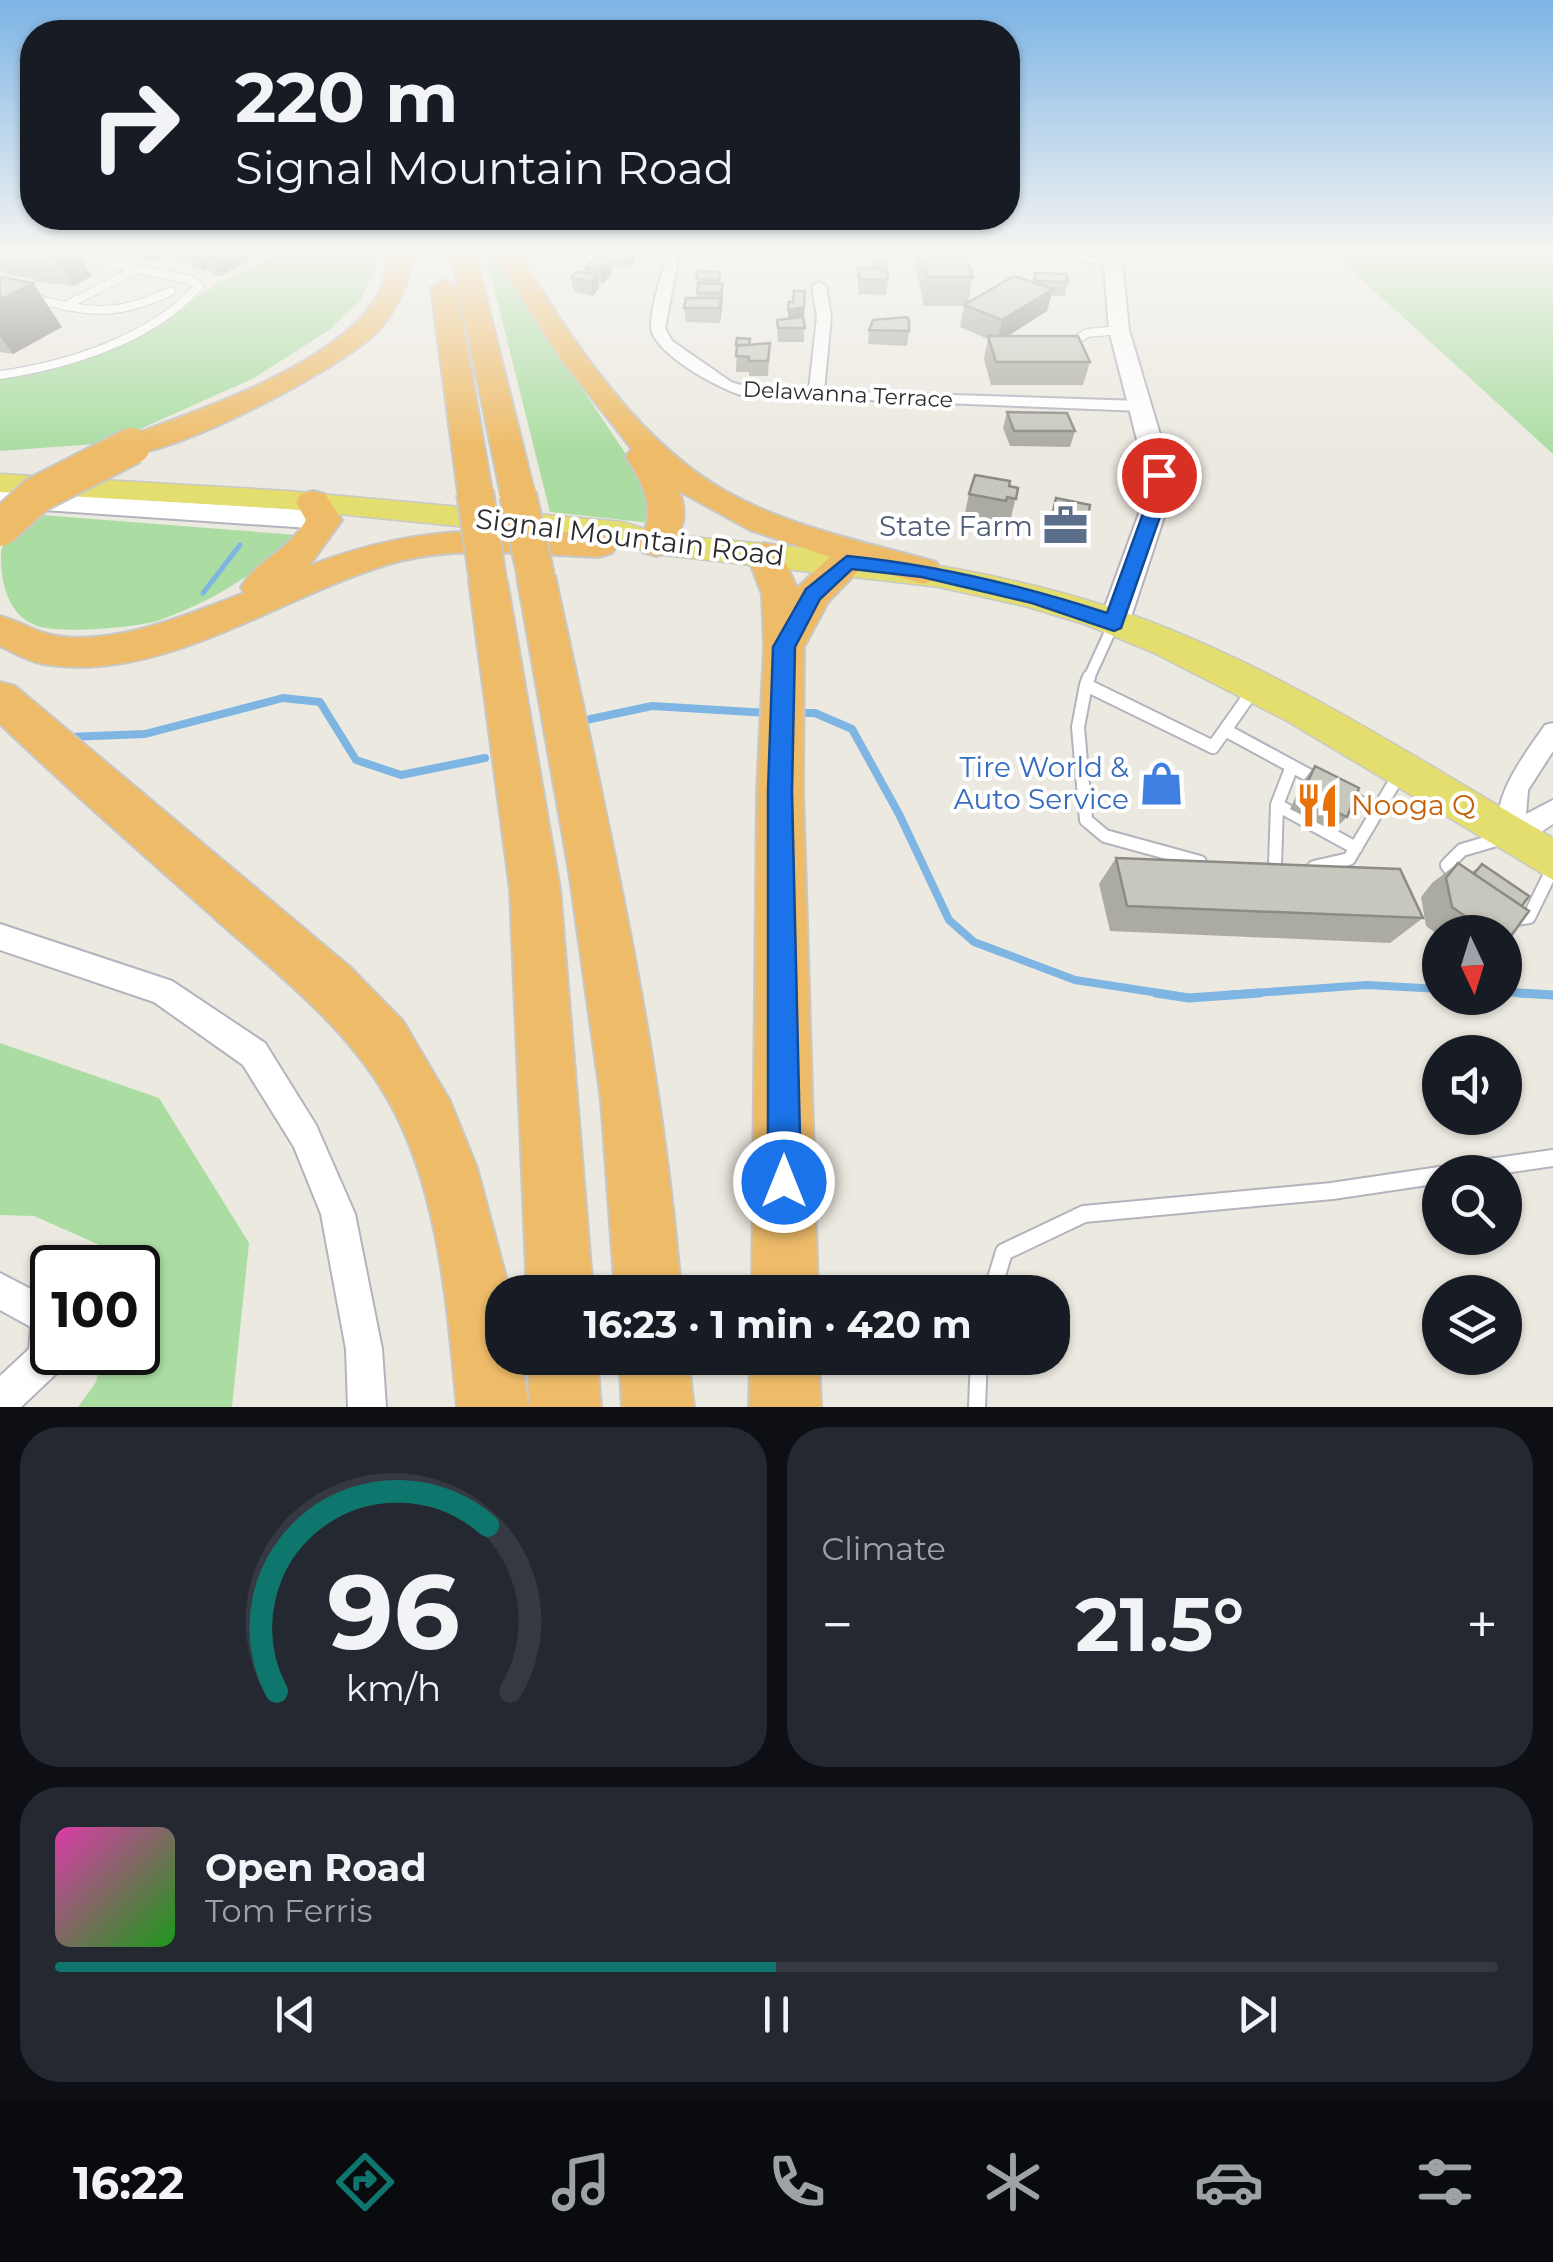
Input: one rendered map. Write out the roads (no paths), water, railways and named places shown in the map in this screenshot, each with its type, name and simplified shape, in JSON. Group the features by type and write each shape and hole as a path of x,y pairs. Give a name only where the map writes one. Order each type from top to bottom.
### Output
{"highway":[{"path":"0,528 38,494 70,474 272,388 348,344 376,319"},
{"path":"449,319 475,492 512,578 594,871 630,1100 646,1275"},
{"path":"478,319 518,495 512,578 559,1275"},
{"path":"551,319 667,495 669,520 656,544"},
{"path":"588,372 646,448 676,475 715,500 770,525 922,570"},
{"path":"220,617 297,557 318,511"},
{"path":"0,630 34,646 100,649 161,639 354,562 405,548 443,544 599,545"},
{"path":"765,555 781,594 784,647 780,791 785,1275"},
{"path":"784,647 813,594 847,562"},
{"path":"0,698 76,769 332,986 383,1042 409,1084 435,1140 460,1222 487,1354 493,1407"},
{"path":"564,1375 565,1407"},
{"path":"655,1375 658,1407"},
{"path":"785,1375 785,1407"}],"main road":[{"path":"1114,623 1154,508 1159,475 1118,319"},
{"name":"Signal Mountain Road","path":"0,483 623,532 656,544"},
{"name":"Signal Mountain Road","path":"0,498 318,511 599,545 656,544 922,570 1035,597 1114,623 1255,687 1512,836 1553,864"}],"street":[{"name":"Delawanna Terrace","path":"660,319 658,328 666,344 725,385 746,392 1142,406"},
{"path":"816,396 824,319"},
{"path":"1512,836 1516,788 1553,732"},
{"path":"1512,836 1553,811"},
{"path":"0,937 162,991 254,1054 305,1136 338,1214 364,1349 367,1407"},
{"path":"0,1291 49,1318 46,1357 0,1401"}],"lane":[{"path":"0,375 69,362 157,319"},
{"path":"1055,354 1087,334 1119,330"},
{"path":"1114,623 1086,685 1078,726 1086,820 1105,836 1185,860 1210,863"},
{"path":"1086,685 1213,747 1255,687"},
{"path":"1225,730 1378,812"},
{"path":"1275,866 1276,805 1292,766"},
{"path":"1259,865 1336,865 1348,859 1401,771"},
{"path":"1276,805 1356,848"},
{"path":"1463,883 1452,876 1447,865 1462,850 1512,836"},
{"path":"1522,918 1528,917 1553,864"},
{"path":"1522,1162 1553,1158"},
{"path":"997,1275 1004,1252 1084,1214 1332,1191 1422,1177"},
{"path":"977,1407 978,1375"}],"waterway":[{"path":"203,593 240,545"},
{"path":"68,737 145,734 283,698 320,702 356,760 401,775 485,758"},
{"path":"586,720 652,706 768,713"},
{"path":"797,713 815,713 852,729 899,814 949,920 974,942 1075,980 1172,995"},
{"path":"1226,995 1367,985 1422,988"},
{"path":"1156,993 1189,998 1260,993"},
{"path":"1522,993 1553,995 1522,993"}],"place":[{"name":"State Farm","path":"1066,526"},
{"name":"Tire World & Auto Service","path":"1162,783"},
{"name":"Nooga Q","path":"1318,805"}]}
